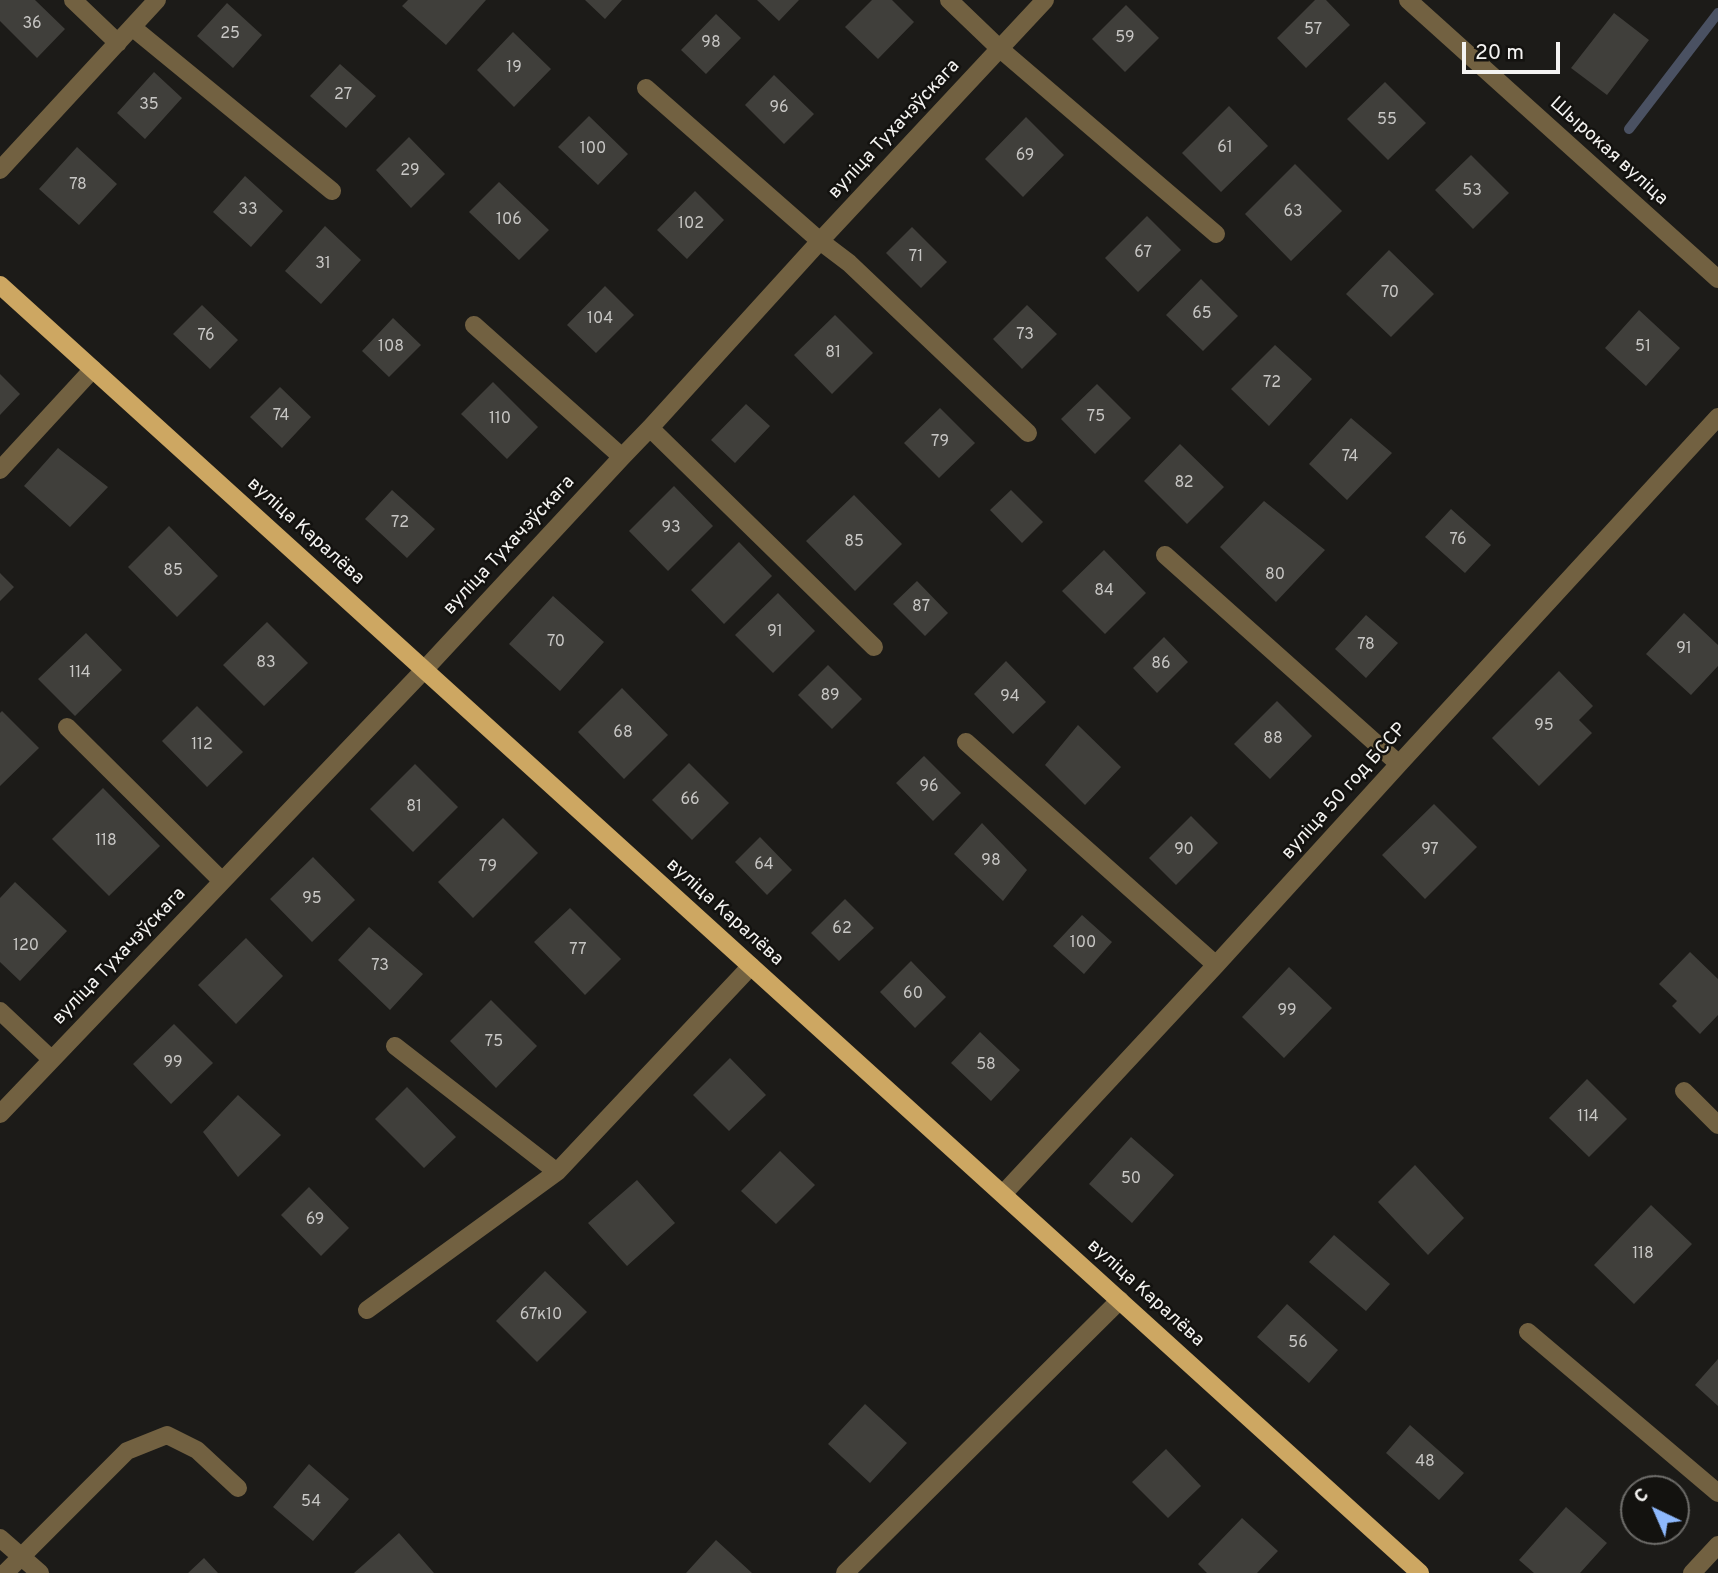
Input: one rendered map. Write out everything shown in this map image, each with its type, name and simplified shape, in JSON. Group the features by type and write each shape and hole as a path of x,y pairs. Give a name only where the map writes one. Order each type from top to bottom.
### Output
{"main road":[{"name":"вуліца Каралёва","path":"0,285 1420,1573"}],"street":[{"path":"73,0 118,43"},
{"path":"0,170 157,0"},
{"path":"949,0 999,48 1216,234"},
{"name":"вуліца Тухачэўскага","path":"0,1114 425,669 1045,0"},
{"name":"Шырокая вуліца","path":"1408,0 1718,279"},
{"path":"132,27 332,191"},
{"path":"646,88 820,242 849,263 1028,433"},
{"path":"474,326 622,457"},
{"path":"0,470 93,369"},
{"name":"вуліца 50 год БССР","path":"1003,1194 1718,417"},
{"path":"650,428 874,647"},
{"path":"1165,555 1399,764"},
{"path":"67,727 222,881"},
{"path":"966,742 1216,965"},
{"path":"367,1310 557,1172 751,966"},
{"path":"0,1011 51,1059"},
{"path":"395,1046 557,1172"},
{"path":"1684,1091 1718,1125"},
{"path":"845,1573 1120,1300"},
{"path":"1528,1332 1718,1493"},
{"path":"5,1573 127,1451 167,1435 197,1450 237,1488"},
{"path":"0,1538 40,1573"},
{"path":"1692,1573 1718,1545"}],"building":[{"path":"0,0 35,0 65,29 37,58 0,21"},
{"path":"408,0 486,0 446,45 402,6"},
{"path":"585,0 622,0 605,19"},
{"path":"757,0 799,0 779,21"},
{"path":"872,0 892,0 914,22 878,59 845,27"},
{"path":"1315,0 1326,0 1350,25 1306,68 1277,38"},
{"path":"227,3 262,35 233,68 197,36"},
{"path":"1126,5 1159,38 1125,72 1092,39"},
{"path":"1614,13 1649,40 1607,95 1571,68"},
{"path":"716,14 741,38 706,74 681,50"},
{"path":"513,32 551,69 514,107 477,70"},
{"path":"340,64 376,96 346,128 310,96"},
{"path":"154,72 182,98 145,139 117,113"},
{"path":"774,75 814,114 784,144 745,105"},
{"path":"1385,82 1426,123 1388,160 1347,119"},
{"path":"1229,106 1268,146 1221,192 1182,153"},
{"path":"589,116 628,154 598,185 558,147"},
{"path":"1026,117 1064,155 1023,197 985,159"},
{"path":"409,137 445,174 411,208 376,170"},
{"path":"77,147 117,184 79,225 39,189"},
{"path":"1471,155 1509,193 1473,229 1435,190"},
{"path":"1295,164 1342,211 1291,261 1245,214"},
{"path":"245,176 283,211 251,247 213,212"},
{"path":"499,182 549,230 519,260 469,212"},
{"path":"695,191 724,220 687,259 657,230"},
{"path":"1147,216 1181,250 1138,292 1105,258"},
{"path":"325,226 361,260 321,304 285,271"},
{"path":"912,227 947,262 921,288 886,253"},
{"path":"1389,250 1434,294 1391,337 1346,294"},
{"path":"1201,279 1238,316 1203,351 1166,315"},
{"path":"605,286 634,315 596,353 567,325"},
{"path":"202,305 238,340 210,369 173,334"},
{"path":"1027,305 1057,334 1022,369 993,339"},
{"path":"1639,310 1680,348 1646,386 1605,348"},
{"path":"835,315 873,353 832,394 794,355"},
{"path":"393,318 421,345 389,377 362,351"},
{"path":"1275,345 1312,379 1269,426 1231,389"},
{"path":"0,374 20,394 0,415"},
{"path":"493,382 538,427 507,459 461,414"},
{"path":"1097,384 1131,418 1095,454 1061,419"},
{"path":"280,387 311,417 282,448 250,417"},
{"path":"746,404 770,426 735,463 711,440"},
{"path":"940,408 975,443 939,478 904,443"},
{"path":"1351,418 1392,453 1347,500 1309,464"},
{"path":"1180,444 1224,487 1187,524 1144,481"},
{"path":"58,448 108,487 70,527 24,486"},
{"path":"674,486 713,526 668,571 629,531"},
{"path":"392,490 435,529 407,558 365,519"},
{"path":"1011,490 1043,522 1022,543 990,510"},
{"path":"854,495 902,544 855,591 806,541"},
{"path":"1264,501 1325,550 1276,602 1220,547"},
{"path":"1451,509 1491,545 1465,573 1425,537"},
{"path":"169,526 218,576 177,617 128,567"},
{"path":"739,542 772,576 724,624 691,590"},
{"path":"1104,550 1146,593 1105,634 1062,591"},
{"path":"0,573 14,587 0,601"},
{"path":"917,581 948,613 925,636 893,604"},
{"path":"778,593 815,631 773,673 735,635"},
{"path":"553,596 604,642 560,691 509,644"},
{"path":"1684,613 1718,645 1718,666 1691,695 1646,654"},
{"path":"1366,615 1398,643 1366,678 1335,649"},
{"path":"267,622 308,663 264,706 223,665"},
{"path":"86,633 122,670 75,716 38,679"},
{"path":"1164,637 1188,662 1157,693 1133,668"},
{"path":"1006,661 1046,702 1013,734 974,694"},
{"path":"828,665 862,699 832,729 798,695"},
{"path":"1559,671 1593,706 1579,720 1592,733 1539,786 1492,738"},
{"path":"622,688 668,735 624,779 578,732"},
{"path":"1277,701 1312,736 1270,779 1234,744"},
{"path":"197,706 243,752 207,787 162,741"},
{"path":"2,711 39,748 0,786 0,713"},
{"path":"1078,725 1121,767 1085,805 1045,765"},
{"path":"924,756 961,793 933,821 896,783"},
{"path":"689,763 729,803 692,840 652,800"},
{"path":"415,764 458,807 413,852 370,809"},
{"path":"103,788 160,846 109,896 52,839"},
{"path":"1434,804 1477,847 1425,899 1382,855"},
{"path":"1191,816 1218,843 1176,885 1149,858"},
{"path":"503,818 538,853 473,918 438,882"},
{"path":"982,823 1027,870 1003,901 954,854"},
{"path":"760,837 792,870 767,895 735,862"},
{"path":"313,857 355,900 312,942 270,899"},
{"path":"15,882 67,931 20,981 0,962 0,898"},
{"path":"845,899 874,928 839,961 811,933"},
{"path":"570,908 621,959 585,995 534,942"},
{"path":"1082,915 1112,942 1084,974 1053,946"},
{"path":"369,927 423,974 390,1010 338,960"},
{"path":"246,938 283,976 236,1024 198,985"},
{"path":"1690,952 1718,979 1718,1015 1700,1034 1672,1006 1677,1001 1659,984"},
{"path":"911,961 946,997 915,1028 880,992"},
{"path":"1289,967 1332,1008 1284,1058 1242,1017"},
{"path":"491,1000 537,1046 496,1088 450,1041"},
{"path":"174,1024 213,1063 171,1104 133,1064"},
{"path":"980,1032 1020,1070 991,1101 951,1063"},
{"path":"730,1058 766,1095 729,1131 693,1095"},
{"path":"1587,1079 1627,1119 1589,1157 1549,1118"},
{"path":"407,1087 456,1137 424,1168 375,1119"},
{"path":"238,1095 281,1135 238,1177 203,1132"},
{"path":"1131,1137 1174,1175 1132,1223 1089,1184"},
{"path":"780,1151 815,1185 776,1224 741,1191"},
{"path":"1415,1165 1464,1218 1428,1255 1378,1202"},
{"path":"637,1180 675,1223 627,1266 588,1223"},
{"path":"309,1187 349,1228 321,1256 281,1215"},
{"path":"1651,1205 1692,1244 1634,1304 1594,1265"},
{"path":"1334,1235 1390,1284 1366,1311 1309,1262"},
{"path":"545,1271 587,1312 537,1362 496,1321"},
{"path":"1287,1304 1338,1350 1309,1383 1257,1337"},
{"path":"1718,1359 1718,1406 1695,1385"},
{"path":"865,1404 907,1443 870,1483 828,1444"},
{"path":"1410,1425 1464,1473 1439,1500 1386,1453"},
{"path":"1166,1449 1201,1486 1168,1518 1132,1482"},
{"path":"309,1464 349,1499 313,1541 273,1507"},
{"path":"1566,1507 1607,1543 1580,1573 1534,1573 1519,1560"},
{"path":"1242,1518 1278,1551 1257,1573 1207,1573 1198,1564"},
{"path":"399,1533 434,1573 354,1573"},
{"path":"716,1540 752,1573 686,1573"},
{"path":"204,1558 218,1573 188,1573"}],"waterway":[{"path":"1629,129 1718,13"}]}
